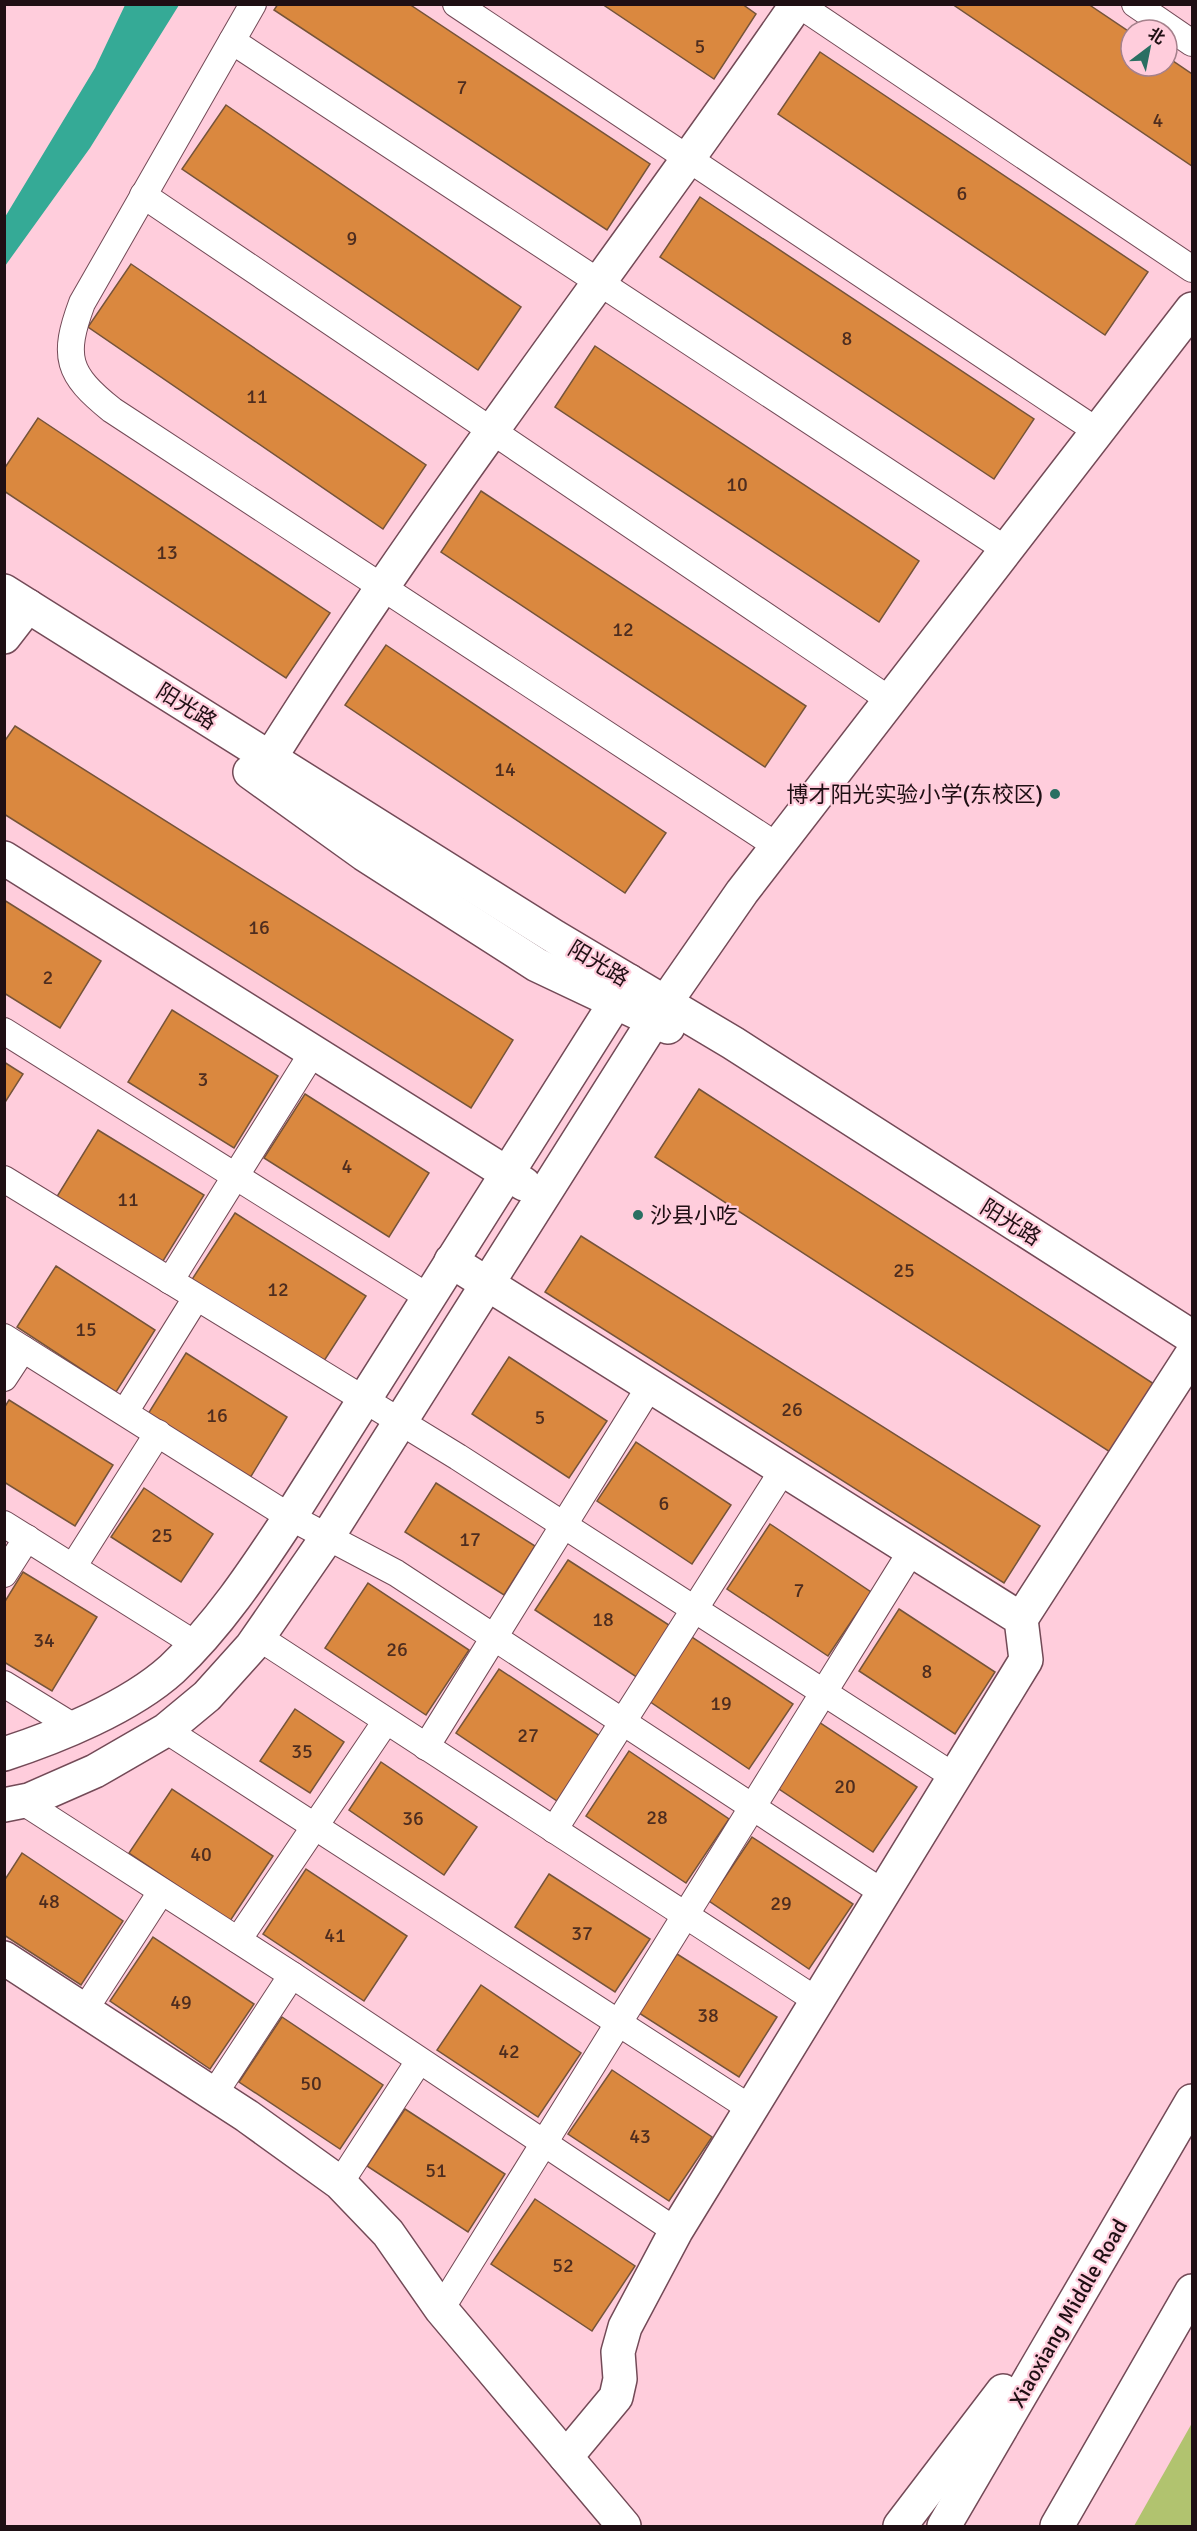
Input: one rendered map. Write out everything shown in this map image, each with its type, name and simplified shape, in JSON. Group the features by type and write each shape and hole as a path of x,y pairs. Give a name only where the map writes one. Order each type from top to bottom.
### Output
{"street":[{"path":"263,767 381,588 490,430 600,282 798,4"},
{"path":"13,1803 95,1772 166,1730 207,1696 258,1637 328,1536 659,1011 777,846 1192,309"},
{"name":"阳光路","path":"11,615 263,767 623,991 659,1011 733,1043 1192,1351"},
{"path":"5,859 543,1196"},
{"path":"4,1754 61,1736 143,1690 171,1670 247,1581 290,1517 623,991"},
{"path":"452,1261 1021,1619"},
{"path":"566,2457 616,2397 621,2379 618,2352 625,2327 676,2231 1026,1660 1021,1619 1192,1351"},
{"path":"4,1958 214,2094 340,2183 388,2233 441,2309 624,2526"},
{"name":"Xiaoxiang Middle Road","path":"944,2526 1192,2101"},
{"path":"1056,2526 1192,2291"},
{"path":"903,2520 1080,2293"}],"lane":[{"path":"254,4 82,303 70,334 71,359 84,387 112,410 777,846"},
{"path":"456,4 1097,431"},
{"path":"798,4 1192,269"},
{"path":"1135,4 1192,43"},
{"path":"232,41 1005,549"},
{"path":"143,195 890,700"},
{"path":"4,1030 428,1297"},
{"path":"170,1281 314,1052"},
{"path":"4,1179 564,1525 954,1777"},
{"path":"125,1413 196,1298"},
{"path":"4,1378 14,1343 290,1517 396,1573 882,1892"},
{"path":"426,1747 650,1386"},
{"path":"73,1567 158,1433"},
{"path":"554,1830 783,1470"},
{"path":"4,1524 195,1644"},
{"path":"4,1574 27,1538"},
{"path":"441,2309 912,1550"},
{"path":"258,1637 816,2000"},
{"path":"4,1684 75,1727"},
{"path":"238,1940 386,1721"},
{"path":"166,1730 750,2108"},
{"path":"13,1803 238,1940 676,2231"},
{"path":"84,2011 161,1892"},
{"path":"214,2094 292,1975"},
{"path":"340,2183 419,2061"}],"shaded area":[{"path":"125,5 179,5 90,148 5,266 5,217 95,68"},
{"path":"1192,2423 1192,2526 1134,2526"}],"building":[{"path":"278,4 409,4 650,164 607,230 274,10"},
{"path":"602,4 742,4 756,14 714,79"},
{"path":"952,4 1088,4 1119,25 1119,78 1179,78 1179,65 1192,74 1192,166"},
{"path":"820,52 1148,272 1105,335 778,114"},
{"path":"226,105 521,307 478,370 182,169"},
{"path":"700,197 1034,419 994,479 660,257"},
{"path":"131,264 426,465 383,529 88,327"},
{"path":"595,346 919,561 879,622 555,407"},
{"path":"38,418 330,613 286,678 4,491 4,469"},
{"path":"481,491 806,706 765,767 441,552"},
{"path":"386,645 666,833 625,893 345,705"},
{"path":"15,726 513,1040 471,1108 4,814 4,742"},
{"path":"4,900 101,961 60,1028 4,993"},
{"path":"172,1010 278,1076 234,1148 128,1082"},
{"path":"4,1062 23,1074 4,1104"},
{"path":"699,1089 1154,1384 1110,1452 655,1157"},
{"path":"305,1094 429,1173 389,1237 264,1158"},
{"path":"98,1130 204,1195 158,1269 53,1203"},
{"path":"235,1213 366,1296 322,1364 191,1281"},
{"path":"581,1236 1040,1526 1004,1583 545,1292"},
{"path":"56,1266 155,1330 116,1392 17,1327"},
{"path":"186,1353 287,1417 250,1478 148,1414"},
{"path":"509,1357 607,1421 569,1478 472,1414"},
{"path":"9,1400 113,1465 75,1526 4,1482 4,1408"},
{"path":"636,1442 731,1505 692,1564 597,1501"},
{"path":"436,1483 535,1546 504,1595 405,1532"},
{"path":"144,1488 213,1534 181,1582 111,1537"},
{"path":"770,1524 871,1592 828,1656 727,1589"},
{"path":"568,1560 672,1627 638,1678 535,1610"},
{"path":"23,1572 97,1617 52,1691 4,1662 4,1603"},
{"path":"368,1583 469,1650 426,1715 325,1648"},
{"path":"899,1609 995,1672 955,1734 859,1671"},
{"path":"692,1637 793,1704 749,1769 649,1701"},
{"path":"499,1669 600,1736 557,1801 456,1733"},
{"path":"295,1709 344,1742 310,1793 260,1761"},
{"path":"816,1720 917,1787 873,1852 773,1785"},
{"path":"629,1751 729,1819 686,1883 586,1816"},
{"path":"381,1762 477,1827 444,1875 349,1810"},
{"path":"172,1789 273,1856 230,1921 129,1853"},
{"path":"752,1837 853,1904 809,1969 709,1901"},
{"path":"22,1853 123,1921 81,1985 4,1935 4,1881"},
{"path":"306,1869 407,1936 364,2001 263,1934"},
{"path":"549,1874 650,1939 615,1992 515,1927"},
{"path":"153,1937 254,2004 210,2069 110,2001"},
{"path":"677,1954 777,2017 739,2077 639,2013"},
{"path":"481,1985 581,2053 538,2117 437,2050"},
{"path":"282,2017 383,2085 340,2149 239,2082"},
{"path":"612,2070 712,2137 669,2201 568,2134"},
{"path":"405,2109 505,2174 468,2232 367,2166"},
{"path":"535,2199 635,2266 592,2331 491,2264"}],"place":[{"name":"博才阳光实验小学(东校区)","path":"1055,794"},
{"name":"沙县小吃","path":"638,1215"}]}
